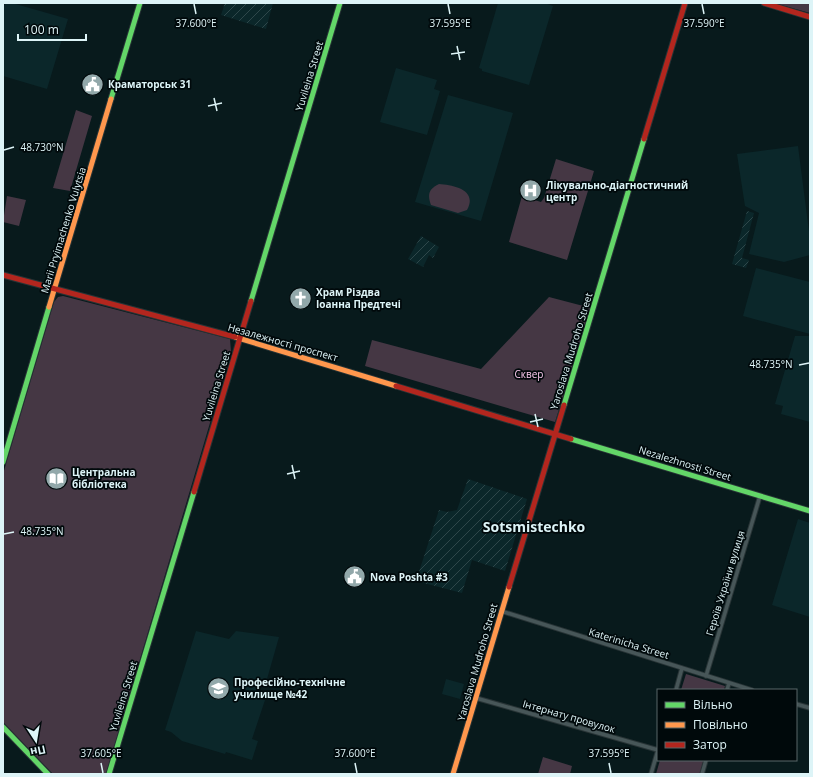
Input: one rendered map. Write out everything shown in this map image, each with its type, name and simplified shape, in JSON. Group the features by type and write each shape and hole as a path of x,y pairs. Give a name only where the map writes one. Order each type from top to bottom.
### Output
{"street":[{"name":"Marii Pryimachenko Vulytsia","path":"3,462 140,3"},
{"name":"Yuvileina Street","path":"109,774 340,3"},
{"name":"Yaroslava Mudroho Street","path":"453,774 685,3"},
{"path":"764,3 810,17"},
{"name":"Незалежності проспект","path":"3,275 54,290 239,338 555,433"},
{"name":"Nezalezhnosti Street","path":"555,433 810,510"},
{"name":"Героїв України вулиця","path":"706,676 760,496"},
{"name":"Katerinicha Street","path":"501,611 749,689"},
{"path":"676,689 682,668"},
{"path":"727,689 729,683"},
{"name":"Інтернату провулок","path":"476,698 657,750"},
{"path":"797,704 810,708"},
{"path":"3,727 48,774"},
{"path":"651,774 657,753"},
{"path":"702,774 706,761"}],"shaded area":[{"path":"5,3 12,3 68,19 47,89 3,76 3,10"},
{"path":"225,3 273,3 266,29 221,15"},
{"path":"498,3 545,3 553,6 529,85 482,71 482,69 479,68"},
{"path":"396,68 437,80 434,89 440,91 427,135 380,122"},
{"path":"448,95 513,113 481,221 415,202"},
{"path":"798,146 810,239 810,255 784,262 749,254 759,213 745,206 737,154"},
{"path":"747,211 754,213 742,258 749,260 746,268 732,264"},
{"path":"421,236 439,247 433,258 429,255 423,267 408,259"},
{"path":"756,268 810,282 810,334 743,316"},
{"path":"795,336 810,336 810,422 781,414 783,406 775,404"},
{"path":"468,479 527,499 505,571 472,560 462,593 416,581 439,510 447,512 457,510"},
{"path":"798,519 810,523 810,617 772,605"},
{"name":"Професійно-технічне училище №42","path":"196,631 229,639 236,631 279,637 267,679 263,679 257,697 265,700 252,739 258,741 252,760 226,752 225,754 182,741 171,732 165,730"},
{"path":"446,679 464,684 460,699 442,694"}],"green space":[{"path":"774,3 810,3 810,13"},
{"path":"76,110 92,116 70,191 53,188"},
{"path":"556,159 594,171 567,260 509,242 522,196 541,202 544,198"},
{"path":"439,184 457,187 467,193 470,203 467,210 458,213 431,205 429,198 430,192"},
{"path":"7,196 26,200 19,226 3,222"},
{"path":"63,296 230,339 231,352 106,774 53,774 3,722 3,474 54,302 58,297"},
{"name":"Сквер","path":"549,297 591,308 555,422 365,366 372,340 481,369"},
{"path":"686,674 725,686 724,689 681,689"},
{"path":"543,757 572,766 570,774 538,774"},
{"path":"660,761 704,761 700,774 656,774"}],"traffic: fast":[{"path":"111,99 140,3"},
{"path":"251,301 340,3"},
{"path":"564,405 644,139"},
{"path":"3,462 49,307"},
{"path":"571,439 810,511"},
{"path":"109,774 194,492"},
{"path":"3,727 48,774"}],"traffic: slow":[{"path":"49,307 111,99"},
{"path":"235,337 396,386"},
{"path":"453,774 509,587"}],"traffic: jam":[{"path":"644,139 685,3"},
{"path":"764,3 810,17"},
{"path":"3,275 235,337"},
{"path":"194,492 251,301"},
{"path":"396,386 571,439"},
{"path":"509,587 564,405"}],"place":[{"name":"Краматорськ 31","path":"92,84"},
{"name":"Лікувально-діагностичний центр","path":"531,191"},
{"name":"Храм Різдва Іоанна Предтечі","path":"300,298"},
{"name":"Центральна бібліотека","path":"56,478"},
{"name":"Nova Poshta #3","path":"354,577"},
{"name":"Професійно-технічне училище №42","path":"219,688"}],"district":[{"name":"Sotsmistechko","path":"534,526"}]}
